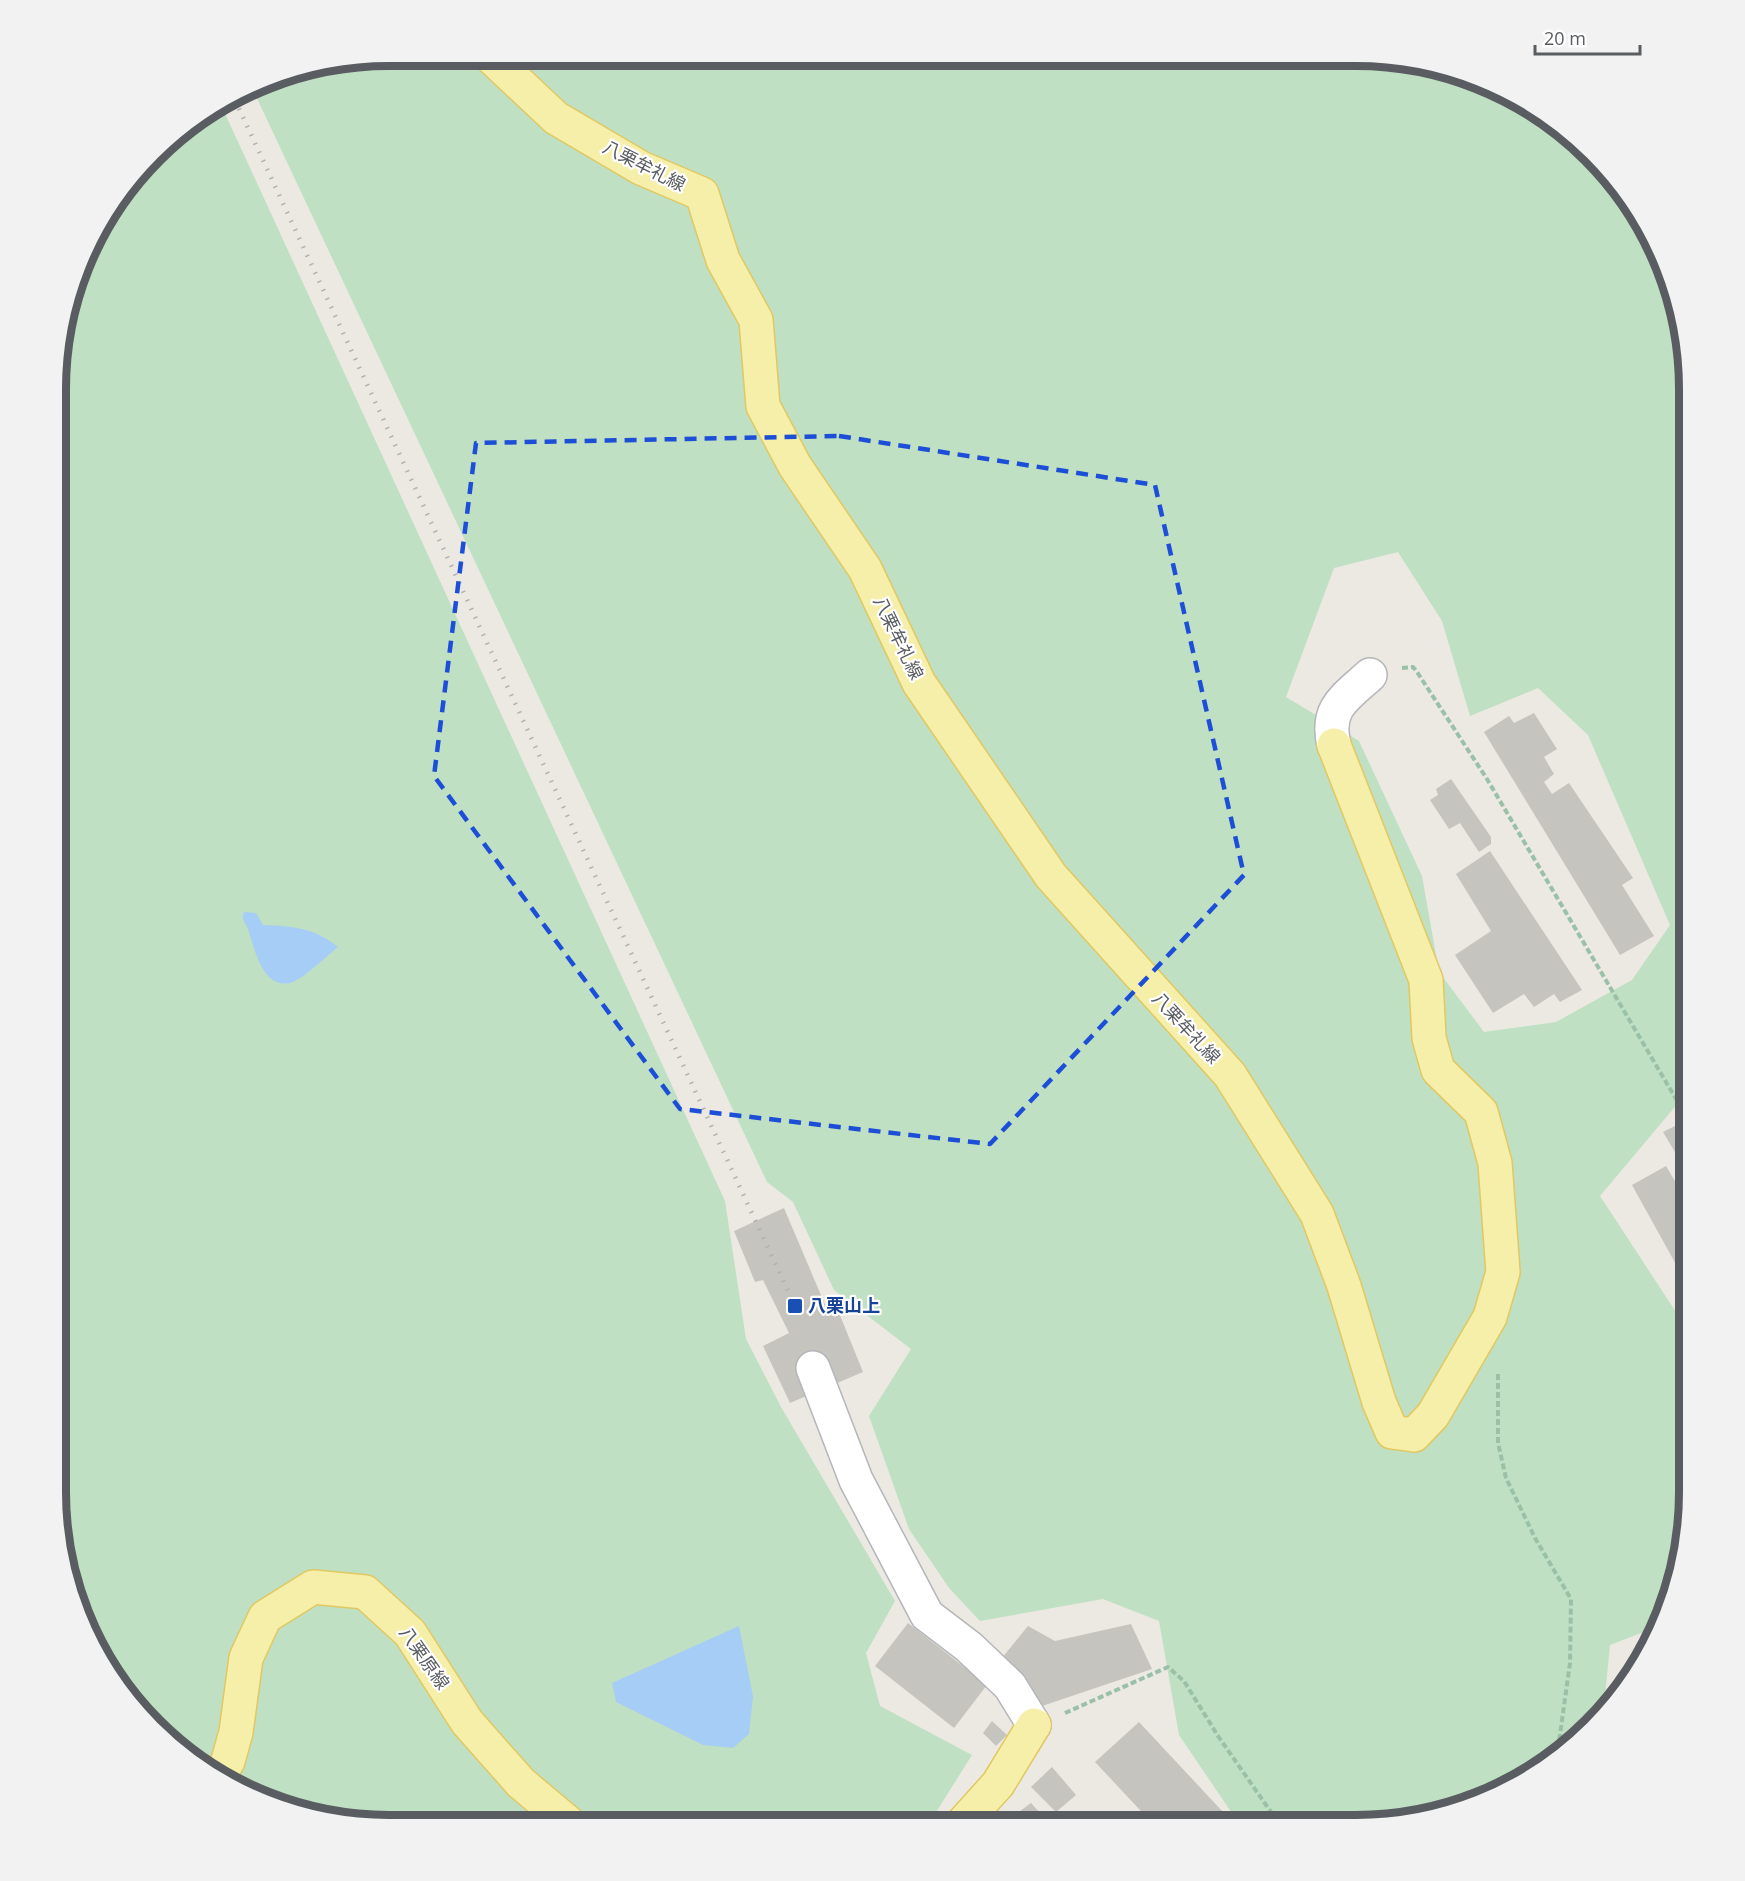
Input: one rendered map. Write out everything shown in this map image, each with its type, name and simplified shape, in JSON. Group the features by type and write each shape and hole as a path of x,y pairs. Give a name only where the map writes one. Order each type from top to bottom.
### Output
{"main road":[{"name":"八栗牟礼線","path":"501,66 556,118 641,168 702,194 723,260 756,320 763,406 795,466 866,569 919,683 1044,867 1230,1075 1317,1214 1344,1286 1379,1402 1392,1432 1414,1435 1433,1415 1490,1317 1503,1272 1495,1163 1481,1112 1438,1070 1430,1038 1426,980 1334,745"},
{"name":"八栗原線","path":"223,1770 228,1761 236,1732 246,1658 265,1617 313,1587 365,1592 410,1633 475,1731 521,1783 559,1815"},
{"path":"970,1815 998,1784 1034,1725"}],"street":[{"path":"1334,745 1331,720 1337,706 1383,672"},
{"path":"813,1368 856,1480 927,1615 969,1647 1010,1686 1034,1725"}],"path":[{"path":"1383,672 1413,667 1426,684 1487,779 1679,1104"},
{"path":"1490,1317 1498,1339 1498,1443 1506,1478 1535,1538 1571,1599 1570,1663 1559,1743"},
{"path":"1034,1725 1168,1667 1184,1681 1218,1736 1273,1815"}],"highlighted area":[{"path":"839,436 1155,485 1244,875 990,1144 680,1109 434,776 476,443"}],"green space":[{"path":"389,66 1356,66 1419,72 1460,83 1499,99 1536,120 1585,160 1625,209 1636,227 1654,265 1668,305 1676,346 1679,389 1679,1102 1600,1196 1679,1317 1678,1513 1673,1555 1662,1596 1648,1630 1610,1645 1605,1698 1585,1721 1536,1761 1499,1782 1460,1798 1419,1809 1377,1814 1233,1815 1179,1735 1159,1621 1103,1599 980,1621 949,1588 909,1529 869,1416 911,1349 834,1290 793,1202 767,1182 255,95 285,83 326,72","holes":["1398,552 1442,621 1470,716 1538,688 1588,735 1670,925 1632,980 1556,1022 1484,1032 1439,972 1422,876 1359,741 1286,697 1334,568"]},
{"path":"224,111 725,1201 746,1339 781,1407 895,1601 866,1653 880,1706 972,1755 934,1815 389,1815 346,1812 285,1798 246,1782 209,1761 160,1721 146,1705 120,1672 99,1635 83,1596 72,1555 66,1492 67,368 77,305 91,265 109,227 120,209 160,160 192,133"}],"water":[{"path":"244,912 256,913 263,925 303,929 321,936 338,947 301,978 290,983 280,983 272,980 261,965 243,919"},
{"path":"739,1626 753,1696 749,1734 733,1748 703,1745 616,1702 612,1683"}],"building":[{"path":"1534,713 1557,749 1544,757 1554,774 1544,782 1552,794 1569,783 1633,878 1622,885 1654,936 1620,955 1484,732 1509,716 1514,723"},
{"path":"1451,779 1491,837 1491,844 1479,852 1460,823 1449,829 1430,800 1438,795 1436,789"},
{"path":"1490,851 1582,990 1560,1002 1554,994 1534,1007 1524,994 1493,1013 1455,955 1491,931 1456,874"},
{"path":"1679,1124 1679,1159 1663,1132"},
{"path":"1666,1166 1679,1188 1679,1270 1632,1185"},
{"path":"784,1208 826,1307 835,1303 863,1372 790,1403 763,1346 789,1333 763,1280 755,1282 734,1231"},
{"path":"908,1623 987,1685 954,1728 875,1666"},
{"path":"1131,1624 1152,1669 1042,1706 1002,1658 1028,1626 1055,1641"},
{"path":"992,1721 1007,1735 996,1746 983,1733"},
{"path":"1139,1722 1223,1812 1220,1815 1145,1815 1095,1762"},
{"path":"1052,1767 1076,1795 1056,1812 1031,1787"},
{"path":"1031,1803 1040,1813 1038,1815 1015,1815"}],"railway":[{"path":"237,104 795,1306"}],"place":[{"name":"八栗山上","path":"795,1306"}]}
